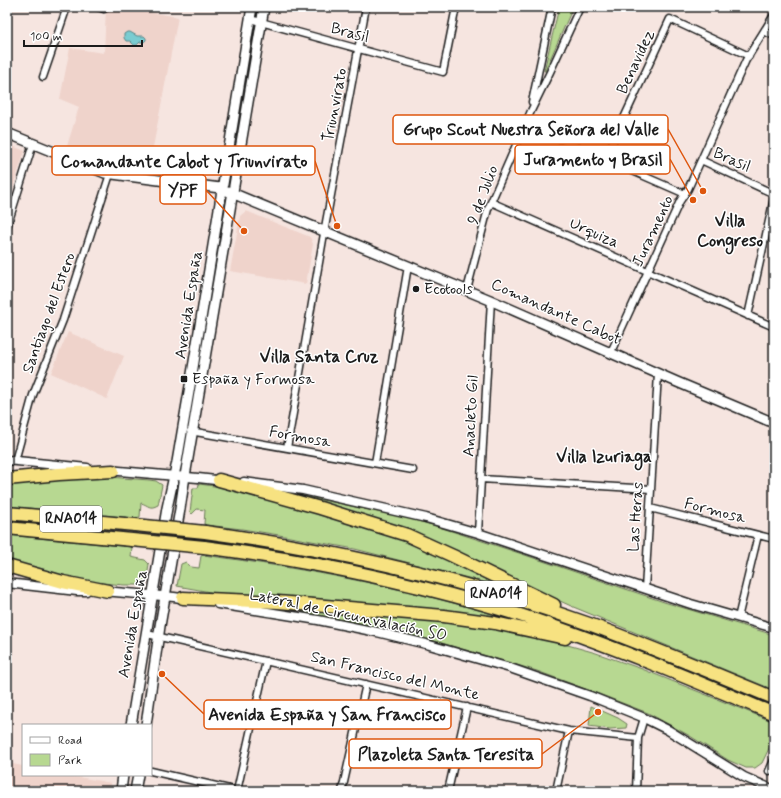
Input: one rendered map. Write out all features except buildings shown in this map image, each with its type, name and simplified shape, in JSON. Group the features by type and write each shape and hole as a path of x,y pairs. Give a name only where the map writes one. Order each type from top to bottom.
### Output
{"highway":[{"path":"7,479 113,471"},
{"path":"219,480 384,527 417,539 503,580 589,624"},
{"name":"RNA014","path":"7,513 206,532 255,539 397,567 500,595 589,624 774,698"},
{"name":"RNA014","path":"7,528 204,547 257,554 336,568 434,591 521,616 587,639 773,714"},
{"path":"7,566 63,582 108,591"},
{"path":"183,598 278,602 458,618 496,623 540,632 627,654"}],"main road":[{"name":"Avenida España","path":"146,724 180,509 188,431 223,189 252,7"},
{"name":"Avenida España","path":"131,724 174,476 188,431 233,193 264,7"},
{"name":"Comandante Cabot","path":"7,133 104,173 223,189 491,300 658,374 774,423"},
{"path":"121,791 123,776"},
{"path":"135,791 138,776"}],"street":[{"path":"44,77 67,7"},
{"name":"Triunvirato","path":"287,448 324,231 366,7"},
{"name":"Brasil","path":"250,19 443,72 456,7"},
{"name":"9 de Julio","path":"530,111 552,7"},
{"name":"9 de Julio","path":"466,290 488,209 530,111 580,7"},
{"name":"Juramento","path":"611,352 680,201 685,194 749,56 774,15"},
{"name":"Benavidez","path":"605,159 670,19 749,56"},
{"path":"764,31 774,36"},
{"path":"525,124 685,194"},
{"path":"7,227 33,144"},
{"name":"Brasil","path":"701,160 774,194"},
{"name":"Santiago del Estero","path":"11,460 33,395 63,320 110,174"},
{"path":"748,316 774,198"},
{"name":"Urquiza","path":"491,202 774,327"},
{"path":"375,463 408,266"},
{"name":"Anacleto Gil","path":"478,533 491,300"},
{"name":"Las Heras","path":"645,589 658,374"},
{"name":"Formosa","path":"188,431 413,470"},
{"path":"11,460 113,471 184,476 309,491 408,513 478,533 691,604 774,628"},
{"path":"481,479 651,489"},
{"name":"Formosa","path":"650,508 774,539"},
{"path":"738,618 758,535"},
{"name":"Lateral de Circunvalación SO","path":"7,583 76,591 108,591 183,598 332,623 418,642 510,668 590,696 644,718 668,730 744,777 774,790"},
{"name":"San Francisco del Monte","path":"147,634 569,731 638,738"},
{"path":"152,771 237,791 266,661"},
{"path":"342,791 366,684"},
{"path":"448,791 467,707"},
{"path":"636,791 638,738 644,718"},
{"path":"556,791 569,731"},
{"path":"769,771 774,760"}],"shaded area":[{"path":"106,7 120,7 178,17 149,168 105,162 67,146 79,107 60,99 70,48 104,53"},
{"path":"7,144 25,151 7,205"},
{"path":"246,211 310,237 313,244 306,284 230,271 240,216"},
{"path":"68,332 124,356 107,399 51,373"},
{"path":"7,763 22,766 22,776 73,776 111,783 109,791 7,791"}],"green space":[{"path":"559,7 573,7 544,71"},
{"path":"95,476 156,481 162,485 158,505 151,507 141,503 140,517 135,518 7,506 7,484"},
{"path":"199,484 236,489 399,536 501,585 355,549 242,529 206,525 204,524 205,510 197,509 192,514 190,512 193,488 198,488"},
{"path":"299,495 403,517 436,526 664,602 774,635 774,690 571,606 512,579 300,497"},
{"path":"7,535 132,547 131,557 145,560 149,564 147,579 140,585 92,582 72,579 7,561"},
{"path":"203,555 362,581 480,610 518,622 316,601 216,593 177,586 181,564 186,562 191,567 199,568 201,556"},
{"path":"301,610 470,624 557,642 596,653 642,669 769,720 774,723 774,738 762,763 755,768 746,768 728,760 690,736 648,713 537,671 424,638 356,622 309,614"},
{"path":"591,706 618,718 627,724 626,728 610,729 589,726"}],"water":[{"path":"127,32 137,36 144,36 146,40 134,45 130,41 126,41 124,38 124,34"}],"place":[{"name":"Grupo Scout Nuestra Señora del Valle","path":"703,191"},
{"name":"Juramento y Brasil","path":"693,200"},
{"name":"Comandante Cabot y Triunvirato","path":"337,226"},
{"name":"YPF","path":"244,231"},
{"name":"Ecotools","path":"416,289"},
{"name":"España y Formosa","path":"184,379"},
{"name":"Avenida España y San Francisco","path":"162,674"},
{"name":"Plazoleta Santa Teresita","path":"598,712"}],"district":[{"name":"Villa Congreso","path":"730,231"},
{"name":"Villa Santa Cruz","path":"319,357"},
{"name":"Villa Izuriaga","path":"604,457"}]}
